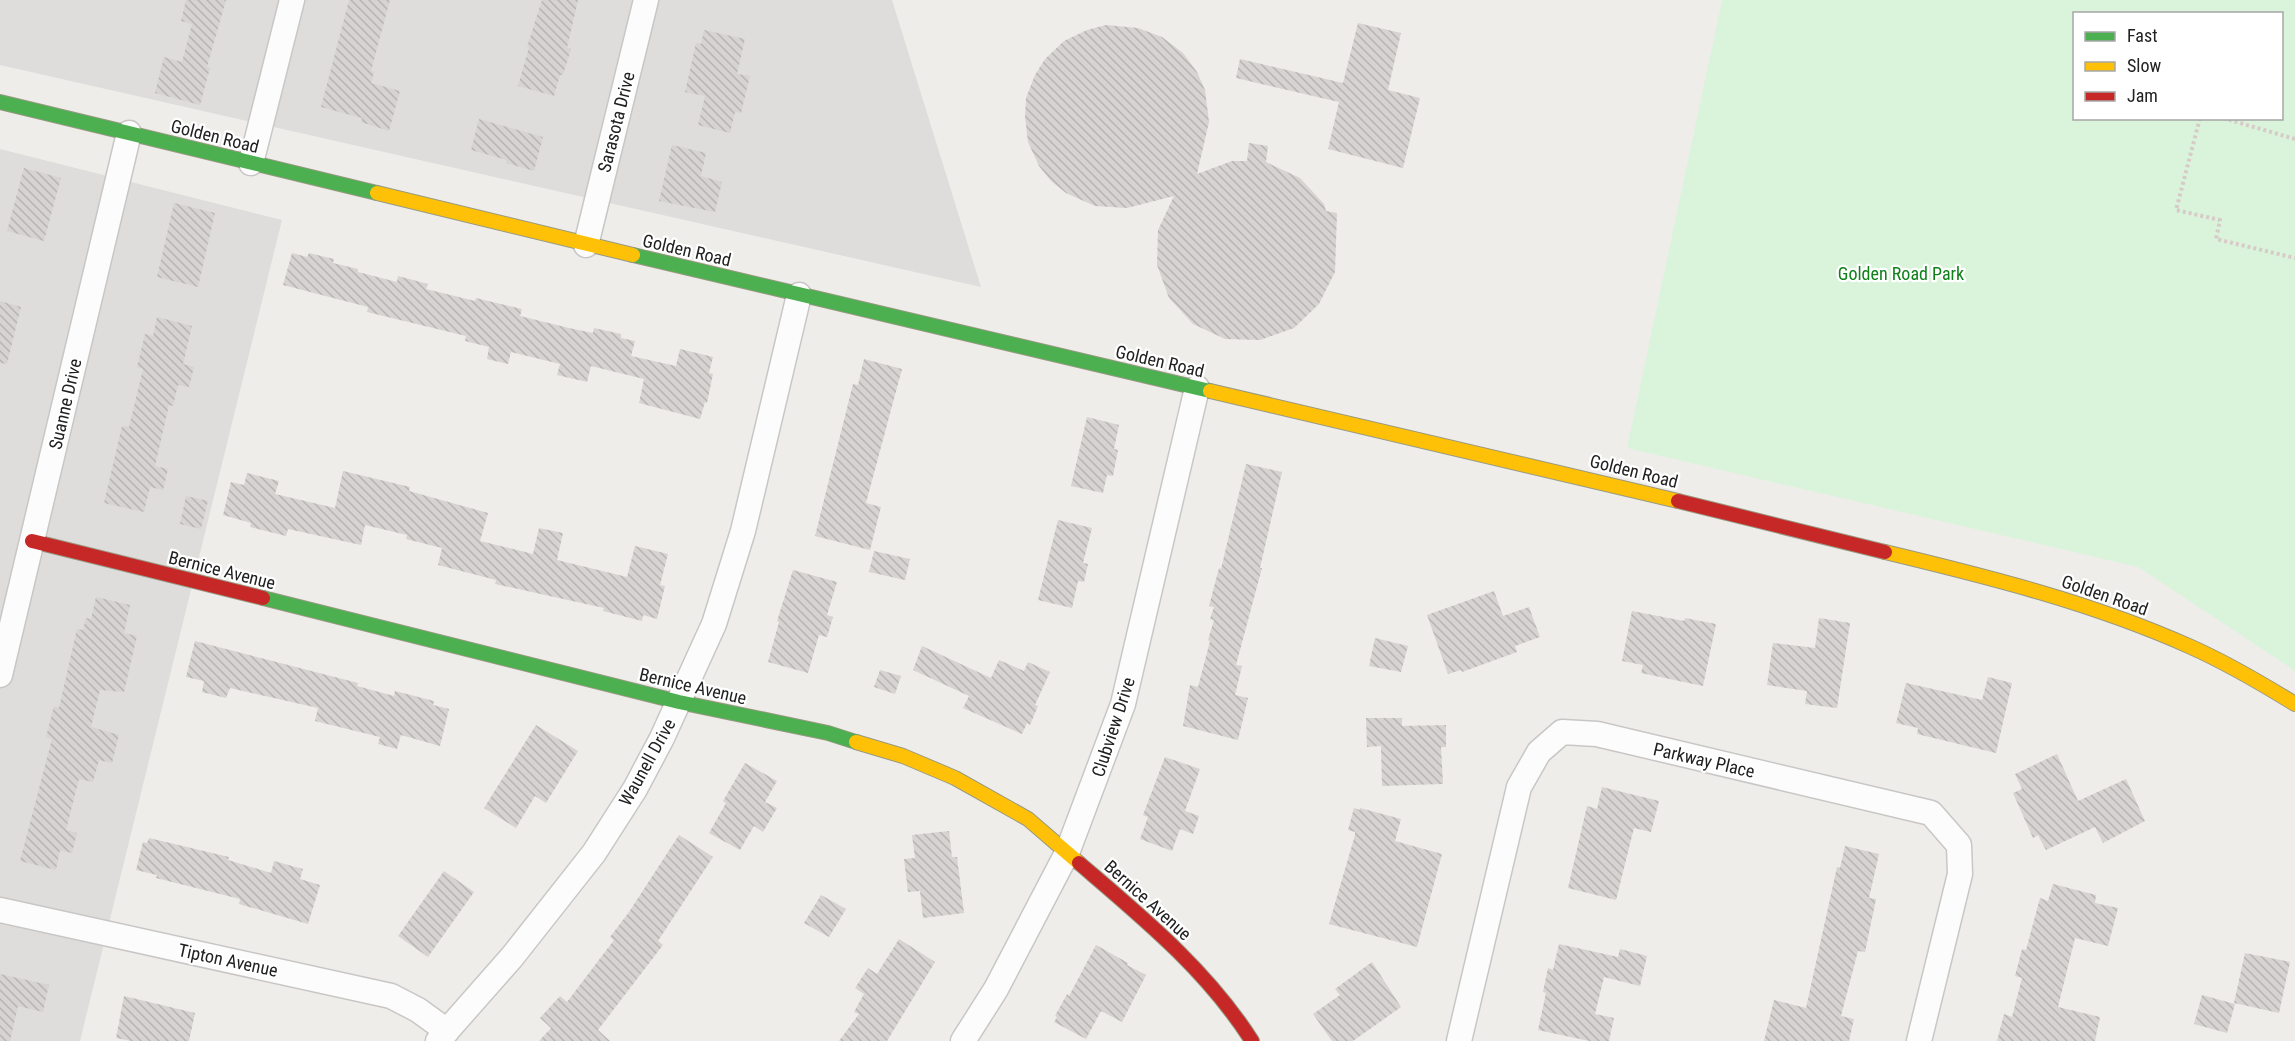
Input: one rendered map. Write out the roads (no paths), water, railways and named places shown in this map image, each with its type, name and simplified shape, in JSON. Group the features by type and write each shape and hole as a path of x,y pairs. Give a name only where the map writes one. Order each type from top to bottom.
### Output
{"street":[{"path":"251,163 292,0"},
{"name":"Sarasota Drive","path":"586,245 646,0"},
{"name":"Golden Road","path":"0,102 586,245 1624,487 2018,585 2126,618 2207,653 2295,704"},
{"name":"Suanne Drive","path":"0,675 129,133"},
{"name":"Waunell Drive","path":"443,1036 512,957 594,853 635,789 679,702 714,624 743,531 800,295"},
{"name":"Clubview Drive","path":"963,1041 996,989 1067,853 1123,704 1197,388"},
{"name":"Bernice Avenue","path":"32,541 679,702 828,734 903,756 955,777 1028,819 1170,942 1234,1013 1252,1041"},
{"name":"Parkway Place","path":"1459,1041 1519,787 1539,752 1562,732 1597,734 1931,813 1959,845 1960,874 1919,1041"},
{"name":"Tipton Avenue","path":"0,910 391,996 418,1010 443,1036"}],"park label":[{"name":"Golden Road Park","path":"1901,273"}]}
